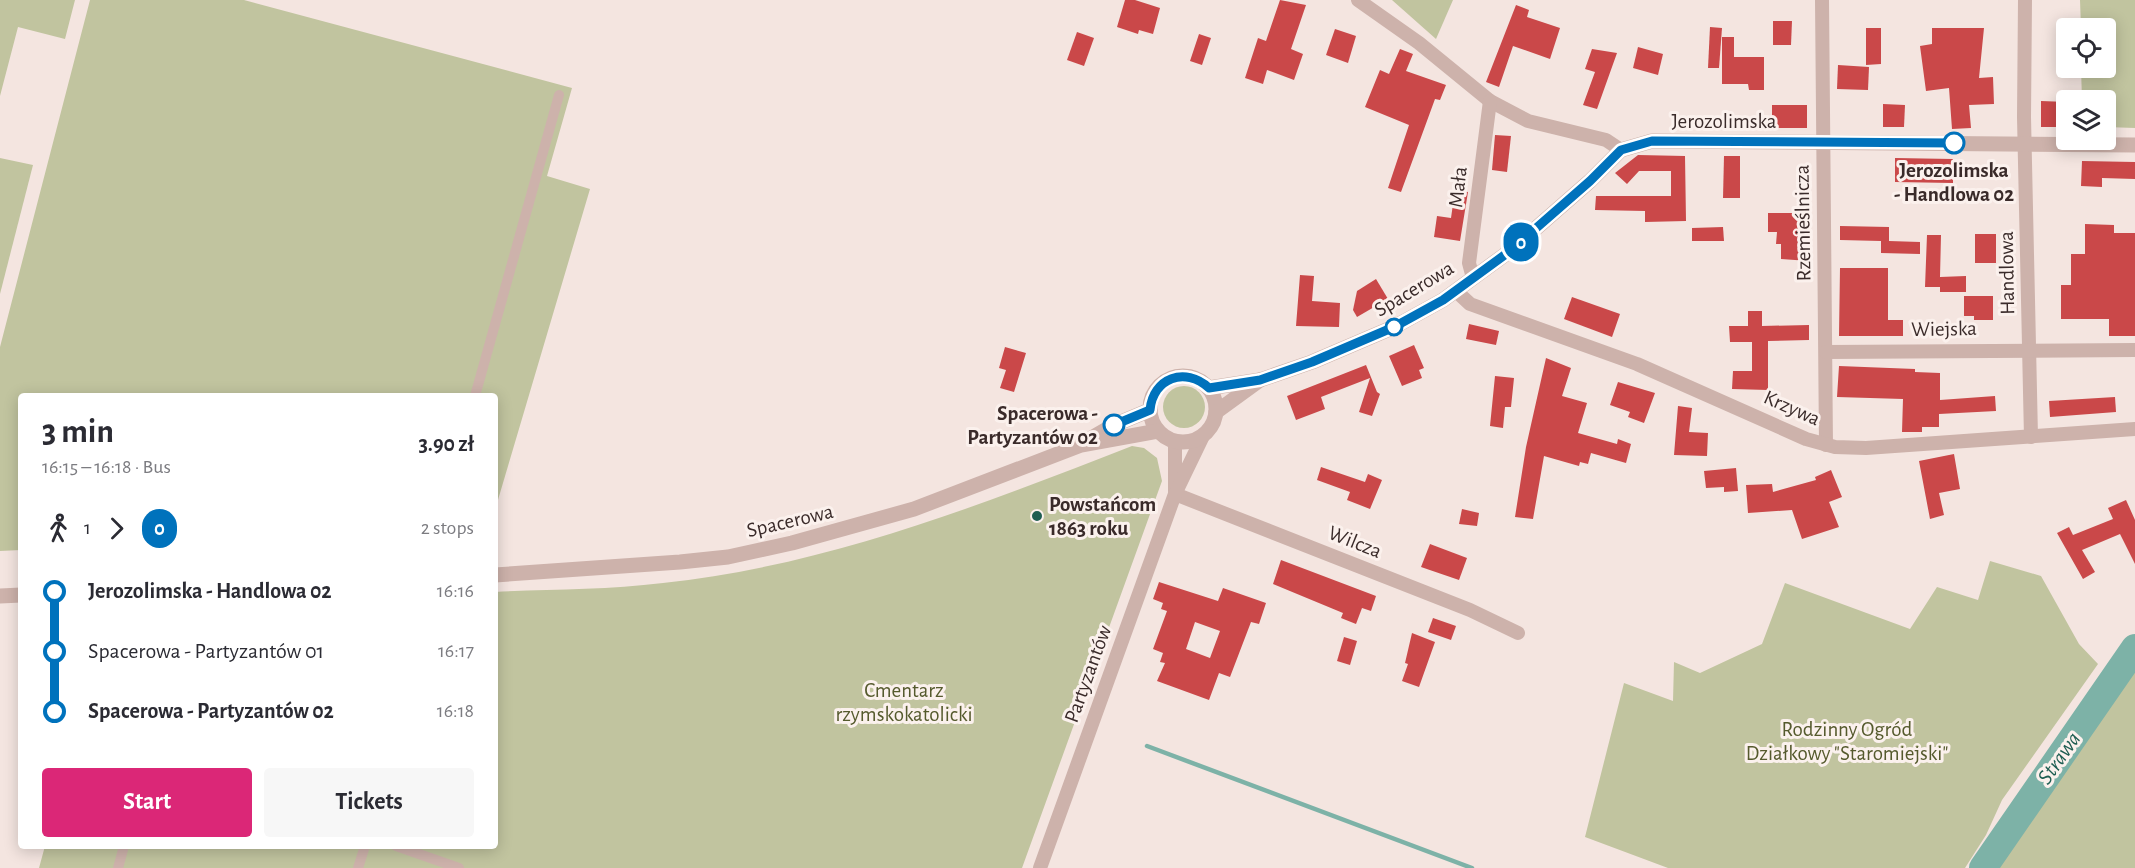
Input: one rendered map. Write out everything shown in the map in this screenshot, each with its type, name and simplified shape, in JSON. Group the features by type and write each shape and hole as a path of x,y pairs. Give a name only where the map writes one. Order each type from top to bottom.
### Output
{"street":[{"path":"1358,0 1419,44 1490,101 1528,121 1606,141 1621,150"},
{"name":"Rzemieślnicza","path":"1822,0 1826,445"},
{"name":"Handlowa","path":"2025,0 2031,436"},
{"path":"476,393 559,95"},
{"name":"Mała","path":"1473,278 1470,260 1490,101"},
{"name":"Jerozolimska","path":"1621,150 1652,141 2135,145"},
{"name":"Spacerowa","path":"1209,388 1260,380 1312,362 1394,327 1456,291 1473,278 1550,217 1621,150"},
{"name":"Krzywa","path":"1456,291 1470,304 1637,364 1806,439 1826,445 1866,448 2135,429"},
{"name":"Wiejska","path":"1826,351 2135,350"},
{"path":"1192,376 1209,388 1216,403 1216,412 1210,429 1203,436 1189,442 1175,441 1158,431 1150,410 1156,390 1171,378 1192,376"},
{"name":"Spacerowa","path":"1216,412 1260,380"},
{"name":"Spacerowa","path":"498,575 566,572 680,562 734,555 801,541 914,509 1081,445 1114,425 1150,410"},
{"name":"Spacerowa","path":"1081,445 1158,431"},
{"name":"Partyzantów","path":"1040,868 1175,494 1203,436"},
{"name":"Partyzantów","path":"1175,441 1175,494"},
{"name":"Wilcza","path":"1175,494 1470,610 1518,633"},
{"path":"0,596 18,595"},
{"path":"118,868 123,849"},
{"path":"358,868 364,849"},
{"path":"405,849 459,868"}],"green space":[{"path":"0,0 75,0 65,39 18,27 0,96"},
{"path":"90,0 244,0 572,88 547,176 590,189 498,500 498,393 18,393 18,550 0,551 0,347"},
{"path":"1392,0 1453,0 1436,39"},
{"path":"2080,0 2135,0 2135,128 2116,127 2116,90 2082,90 2081,78 2116,78 2116,18 2081,18"},
{"path":"0,158 33,165 0,294"},
{"path":"1184,386 1199,392 1205,407 1199,422 1184,428 1169,422 1163,407 1169,392"},
{"name":"Cmentarz rzymskokatolicki","path":"1132,446 1144,448 1157,458 1162,481 1022,868 39,868 44,849 498,849 498,592 642,585 723,575 843,548 1018,490"},
{"name":"Rodzinny Ogród Działkowy \"Staromiejski\"","path":"1990,561 2041,576 2079,644 2098,664 2002,800 1986,835 1965,868 1668,868 1585,837 1624,683 1673,701 1674,662 1700,673 1762,644 1785,583 1910,629 1937,587 1978,600"},
{"path":"2135,655 2135,868 1989,868 2040,790"}],"building":[{"path":"1125,0 1135,0 1160,8 1153,34 1139,30 1138,34 1117,27"},
{"path":"1280,0 1306,5 1291,49 1303,54 1294,80 1267,70 1263,84 1245,78 1258,38 1266,41"},
{"path":"1516,5 1529,10 1527,17 1560,28 1550,59 1513,46 1499,87 1486,82"},
{"path":"1773,21 1792,21 1791,45 1773,45"},
{"path":"1710,27 1722,28 1719,68 1708,68"},
{"path":"1866,28 1881,28 1881,64 1866,65"},
{"path":"1932,28 1984,28 1979,78 1993,77 1994,104 1969,105 1971,128 1952,129 1949,88 1926,91 1920,46 1932,44"},
{"path":"1335,29 1356,36 1348,63 1326,55"},
{"path":"1077,32 1094,38 1084,66 1067,60"},
{"path":"1199,34 1211,38 1202,65 1190,61"},
{"path":"1722,37 1734,37 1734,57 1764,57 1764,90 1749,90 1748,84 1722,84"},
{"path":"1638,47 1663,54 1658,75 1633,68"},
{"path":"1400,49 1413,54 1406,71 1446,85 1440,100 1435,99 1401,192 1388,188 1409,125 1365,107 1380,70 1389,74"},
{"path":"1592,49 1617,53 1597,109 1583,105 1595,72 1585,69"},
{"path":"1838,65 1869,67 1868,90 1837,89"},
{"path":"2041,101 2056,102 2056,127 2041,127"},
{"path":"1883,104 1905,105 1904,127 1883,127"},
{"path":"1772,105 1807,105 1807,128 1772,128"},
{"path":"1495,135 1511,136 1507,172 1492,170"},
{"path":"1638,155 1685,156 1686,221 1645,222 1645,211 1595,210 1596,196 1671,196 1671,171 1639,171 1627,184 1615,173"},
{"path":"1724,156 1740,156 1740,198 1723,198"},
{"path":"1895,158 1953,159 1953,183 1895,182"},
{"path":"2082,161 2135,162 2135,179 2102,178 2102,187 2081,186"},
{"path":"1455,190 1468,192 1460,241 1434,237 1437,216 1451,218"},
{"path":"1768,213 1805,213 1805,242 1809,242 1809,261 1781,259 1781,244 1776,244 1777,232 1768,232"},
{"path":"2085,224 2114,225 2114,233 2135,233 2135,336 2109,336 2109,319 2061,319 2061,285 2071,285 2071,254 2085,254"},
{"path":"1840,226 1889,227 1889,241 1920,242 1920,254 1881,253 1881,241 1840,240"},
{"path":"1723,227 1724,241 1692,241 1692,228"},
{"path":"1975,234 1996,234 1996,263 1975,263"},
{"path":"1927,235 1941,235 1940,277 1966,276 1966,292 1940,292 1940,287 1925,287"},
{"path":"1840,268 1888,268 1888,320 1903,320 1903,336 1839,336"},
{"path":"1300,275 1314,276 1312,301 1340,303 1339,327 1296,326"},
{"path":"1376,279 1388,299 1357,317 1353,310 1357,291"},
{"path":"1964,296 1993,296 1993,320 1974,320 1974,316 1964,316"},
{"path":"1572,297 1620,314 1612,337 1564,319"},
{"path":"1748,311 1762,311 1762,326 1809,325 1809,340 1768,341 1768,390 1732,389 1733,371 1752,371 1752,342 1730,342 1729,326 1748,326"},
{"path":"1469,324 1499,331 1496,345 1466,339"},
{"path":"1414,345 1424,368 1419,370 1422,378 1402,386 1389,356"},
{"path":"1005,347 1026,353 1014,392 1000,388 1006,370 999,368"},
{"path":"1546,358 1571,368 1562,396 1587,403 1578,433 1617,444 1618,439 1631,444 1626,463 1591,453 1588,464 1580,462 1579,466 1544,456 1533,519 1515,517 1526,447"},
{"path":"1366,365 1377,392 1380,394 1372,416 1359,412 1370,378 1321,397 1325,409 1296,420 1287,396"},
{"path":"1839,366 1915,369 1915,372 1940,373 1940,400 1995,396 1996,411 1939,414 1939,427 1922,427 1922,432 1902,432 1903,399 1837,397"},
{"path":"1495,376 1514,378 1511,407 1505,407 1503,428 1490,426"},
{"path":"1618,382 1655,393 1644,423 1628,417 1630,412 1610,405"},
{"path":"2115,397 2116,412 2050,417 2049,401"},
{"path":"1678,406 1692,408 1689,432 1708,433 1707,456 1674,455"},
{"path":"1954,454 1960,489 1939,493 1944,515 1930,519 1919,461"},
{"path":"1321,467 1365,482 1368,474 1382,480 1370,509 1347,500 1350,492 1317,480"},
{"path":"1736,468 1738,491 1724,492 1724,487 1706,488 1704,471"},
{"path":"1831,470 1842,497 1829,502 1839,527 1802,539 1792,510 1748,513 1746,485 1772,484 1773,492 1816,480 1815,477"},
{"path":"2126,500 2135,520 2135,564 2120,534 2082,550 2095,572 2083,579 2057,533 2069,527 2073,535 2113,519 2108,508"},
{"path":"1462,509 1479,513 1477,526 1459,524"},
{"path":"1430,544 1467,558 1459,580 1421,567"},
{"path":"1281,560 1376,596 1371,611 1362,608 1356,624 1341,618 1343,613 1273,584"},
{"path":"1159,582 1218,601 1223,588 1266,603 1259,624 1251,622 1230,677 1219,673 1209,700 1157,681 1165,663 1160,662 1163,653 1153,649 1167,611 1161,609 1163,603 1153,599","holes":["1195,622 1220,631 1210,658 1186,649"]},
{"path":"1433,618 1456,626 1451,640 1428,632"},
{"path":"1412,633 1435,642 1419,687 1402,681 1408,664 1405,663"},
{"path":"1344,637 1357,641 1350,665 1337,661"}],"waterway":[{"name":"Strawa","path":"1983,868 2135,648"},
{"path":"1147,746 1472,868"}],"bus line":[{"name":"0","path":"1114,425 1150,410 1151,400 1156,390 1171,378 1182,375 1192,376 1209,388 1237,381 1260,380 1312,362 1394,327 1443,300 1510,251 1628,146 1652,141 1954,143"}],"place":[{"name":"Jerozolimska - Handlowa 02","path":"1954,143"},
{"name":"Spacerowa - Partyzantów 02","path":"1114,425"},
{"name":"Powstańcom 1863 roku","path":"1037,516"}]}
